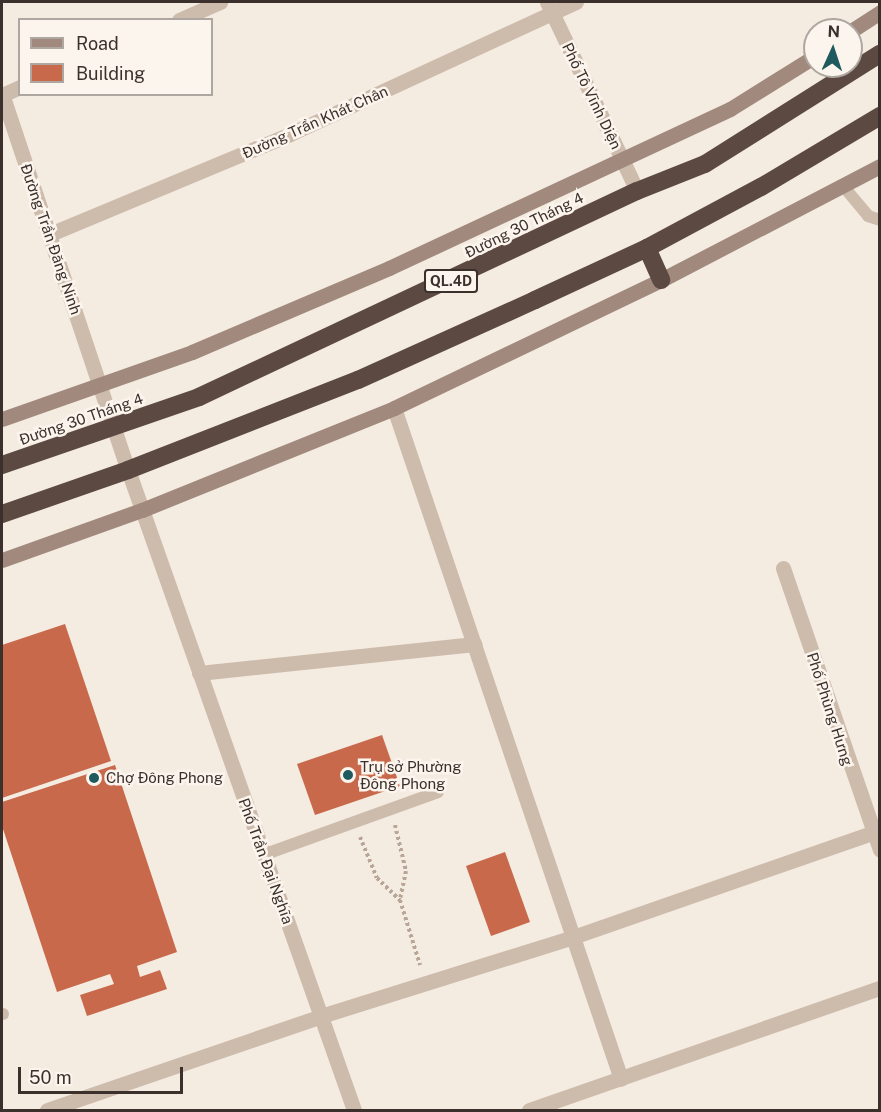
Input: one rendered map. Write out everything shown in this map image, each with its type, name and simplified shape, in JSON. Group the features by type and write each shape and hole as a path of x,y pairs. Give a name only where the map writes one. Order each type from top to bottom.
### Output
{"highway":[{"name":"Đường 30 Tháng 4","path":"2,465 199,397 637,191 705,164 879,54"},
{"path":"2,514 128,470 358,380 647,248 771,182 879,116"},
{"path":"647,248 661,280"}],"street":[{"path":"184,18 220,2"},
{"name":"Đường Trần Khát Chân","path":"50,234 290,134 550,7 576,2"},
{"name":"Phố Tô Vĩnh Diện","path":"550,7 637,191"},
{"path":"863,23 879,12"},
{"name":"Đường 30 Tháng 4","path":"2,419 192,352 389,268 730,109 803,63"},
{"path":"2,94 18,88"},
{"name":"Đường Trần Đăng Ninh","path":"2,94 114,428"},
{"path":"2,560 142,510 394,408 661,280 844,187 879,166"},
{"path":"394,408 621,1079"},
{"name":"Phố Trần Đại Nghĩa","path":"114,428 354,1110"},
{"name":"Phố Phùng Hưng","path":"783,568 871,833 879,849"},
{"path":"199,673 474,644"},
{"path":"47,1110 321,1016 573,937 871,833"},
{"path":"529,1110 879,988"}],"lane":[{"path":"844,187 868,216 879,220"},
{"path":"263,855 438,792"}],"path":[{"path":"391,810 406,871 400,900"},
{"path":"354,823 377,878 400,900 426,983"}],"building":[{"path":"65,624 111,761 2,798 2,645"},
{"name":"Trụ sở Phường Đông Phong","path":"382,735 400,786 315,815 297,764"},
{"path":"115,765 177,952 137,966 140,977 160,970 167,989 87,1016 80,995 114,984 110,974 57,992 2,826 2,802"},
{"path":"505,852 530,922 491,936 466,866"}],"place":[{"name":"Trụ sở Phường Đông Phong","path":"348,775"},
{"name":"Chợ Đông Phong","path":"94,778"}]}
